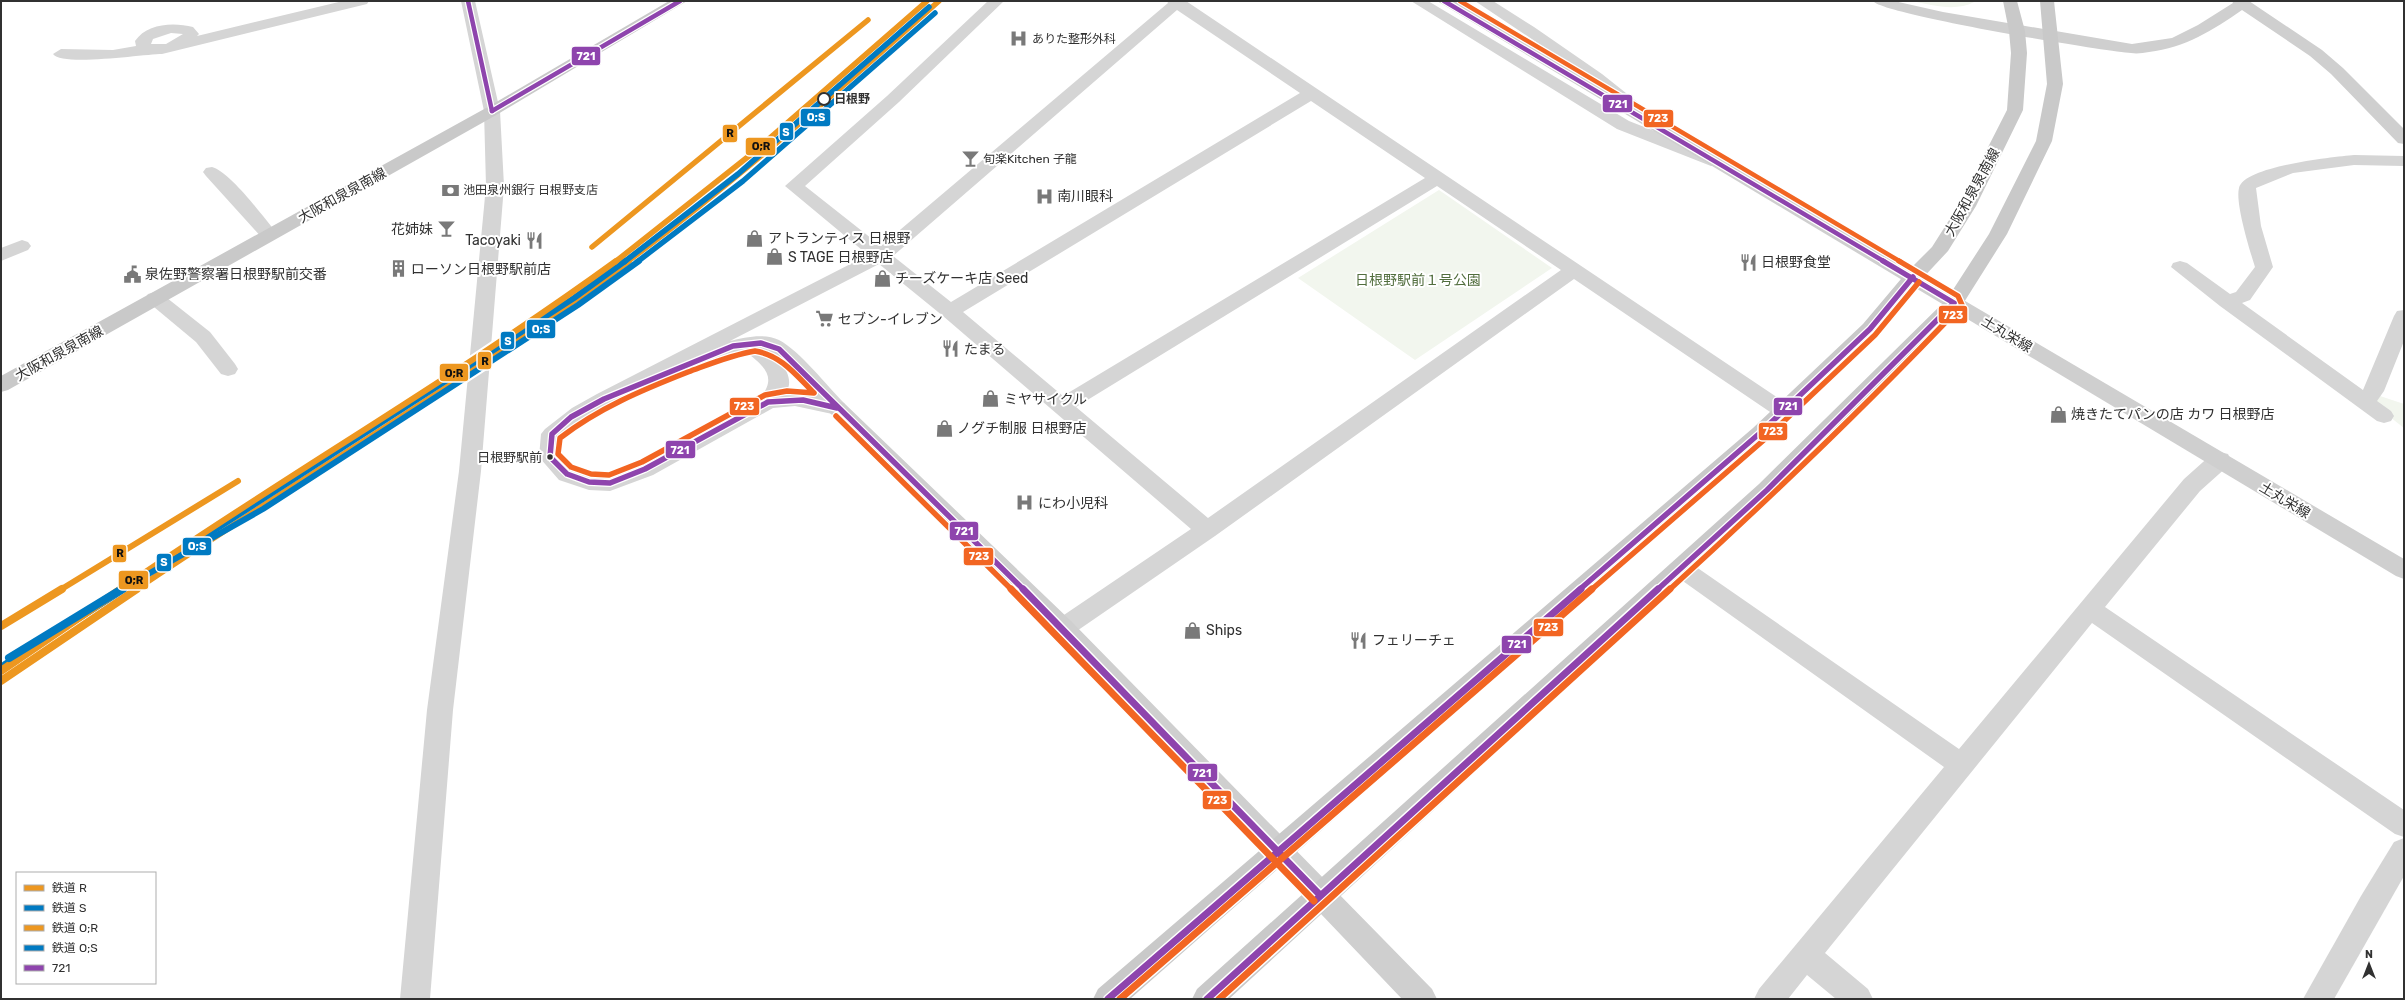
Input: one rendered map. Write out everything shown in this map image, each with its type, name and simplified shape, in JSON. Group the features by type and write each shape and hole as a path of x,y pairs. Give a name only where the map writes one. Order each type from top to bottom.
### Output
{"main road":[{"name":"大阪和泉泉南線","path":"1,385 492,111 680,1"},
{"name":"大阪和泉泉南線","path":"1108,999 1783,411 1870,329 1913,277 1939,250 1967,206 2014,110 2019,53 2017,31 2010,1"},
{"path":"1207,999 1773,484 1954,303 1998,234 2030,173 2044,141 2055,84 2046,1"}],"street":[{"path":"61,54 113,55 148,49 142,46 143,41 148,36 170,28 188,30 191,34 187,40 179,45 362,1"},
{"path":"415,999 440,710 477,399 495,186 492,111 468,1"},
{"path":"997,1 893,99 794,186 950,311 1207,530"},
{"path":"1418,1 1624,125 1720,164"},
{"name":"土丸栄線","path":"1444,1 1913,277 1954,303 2404,570"},
{"path":"1482,1 1529,28 1593,73 1672,136"},
{"path":"1880,1 1900,8 2017,31 2132,49 2175,43 2199,33 2240,2 2316,53 2337,71 2404,139"},
{"path":"837,408 805,398 788,398 768,402 645,470 610,483 589,482 567,474 550,457 552,434 570,417 774,309 882,255 1177,2 1783,411"},
{"path":"950,311 1312,93"},
{"path":"2228,302 2243,296 2264,267 2252,226 2249,185 2289,168 2354,160 2404,161"},
{"path":"212,172 235,195 269,235"},
{"path":"1061,407 1438,178"},
{"path":"1,255 22,246"},
{"path":"2180,267 2384,416"},
{"path":"1063,628 1207,530 1574,270"},
{"path":"155,298 203,337 228,369"},
{"path":"2365,402 2374,391 2404,316"},
{"path":"604,399 734,346 749,343 772,345 785,354 837,408 1063,628 1320,896 1422,999"},
{"path":"749,343 768,360 779,375 778,389 768,402"},
{"path":"1769,999 2192,485 2220,460"},
{"path":"1681,568 1962,766"},
{"path":"2090,609 2404,825"},
{"path":"2318,999 2370,905 2404,851"},
{"path":"1806,955 1858,999"}],"green space":[{"path":"1912,1 1974,2 1959,7 1943,7"},
{"name":"日根野駅前１号公園","path":"1439,190 1552,268 1415,360 1298,278"},
{"path":"2380,396 2404,404 2404,428 2371,402"}],"rail line":[{"name":"O;R","path":"1,671 179,549 448,376 572,293 664,225 754,152 927,1"},
{"name":"R","path":"1,681 241,518 367,439 576,300 665,234 741,172 830,98 939,1"},
{"name":"S","path":"5,665 574,298 661,235 738,174 929,7"},
{"name":"O;S","path":"9,658 100,601 263,509 578,305 665,242 743,181 935,13"},
{"name":"R","path":"592,247 868,20"},
{"name":"R","path":"1,626 238,481"}],"transit line":[{"name":"721","path":"468,1 492,111"},
{"name":"721","path":"492,111 680,1"},
{"name":"721","path":"1207,999 1767,490 1954,303 1444,1"},
{"name":"723","path":"1219,999 1772,496 1899,372 1962,305 1958,296 1460,1"},
{"name":"721","path":"1108,999 1760,433 1870,329 1913,277"},
{"name":"723","path":"1120,999 1765,439 1875,335 1919,282"},
{"name":"721","path":"837,408 803,400 768,402 645,469 610,483 589,482 567,474 550,457 552,434 571,417 604,399 733,346 761,343 779,349 1063,628 1320,895"},
{"name":"723","path":"755,351 764,352 788,366 814,393 787,391 765,395 642,462 609,475 591,474 571,467 558,454 560,438 577,424 597,412 667,380 735,354 755,351"},
{"name":"723","path":"836,416 1057,634 1314,901"}],"place":[{"name":"ありた整形外科","path":"1019,39"},
{"name":"日根野","path":"824,99"},
{"name":"旬楽Kitchen 子龍","path":"970,159"},
{"name":"池田泉州銀行 日根野支店","path":"450,190"},
{"name":"南川眼科","path":"1044,196"},
{"name":"花姉妹","path":"446,229"},
{"name":"アトランティス 日根野","path":"755,238"},
{"name":"Tacoyaki","path":"534,240"},
{"name":"S TAGE 日根野店","path":"775,257"},
{"name":"日根野食堂","path":"1748,262"},
{"name":"ローソン日根野駅前店","path":"398,269"},
{"name":"泉佐野警察署日根野駅前交番","path":"132,274"},
{"name":"チーズケーキ店 Seed","path":"882,278"},
{"name":"セブン-イレブン","path":"825,319"},
{"name":"たまる","path":"951,349"},
{"name":"ミヤサイクル","path":"991,399"},
{"name":"焼きたてパンの店 カワ 日根野店","path":"2058,414"},
{"name":"ノグチ制服 日根野店","path":"944,428"},
{"name":"日根野駅前","path":"550,457"},
{"name":"にわ小児科","path":"1025,503"},
{"name":"Ships","path":"1193,630"},
{"name":"フェリーチェ","path":"1359,640"}]}
